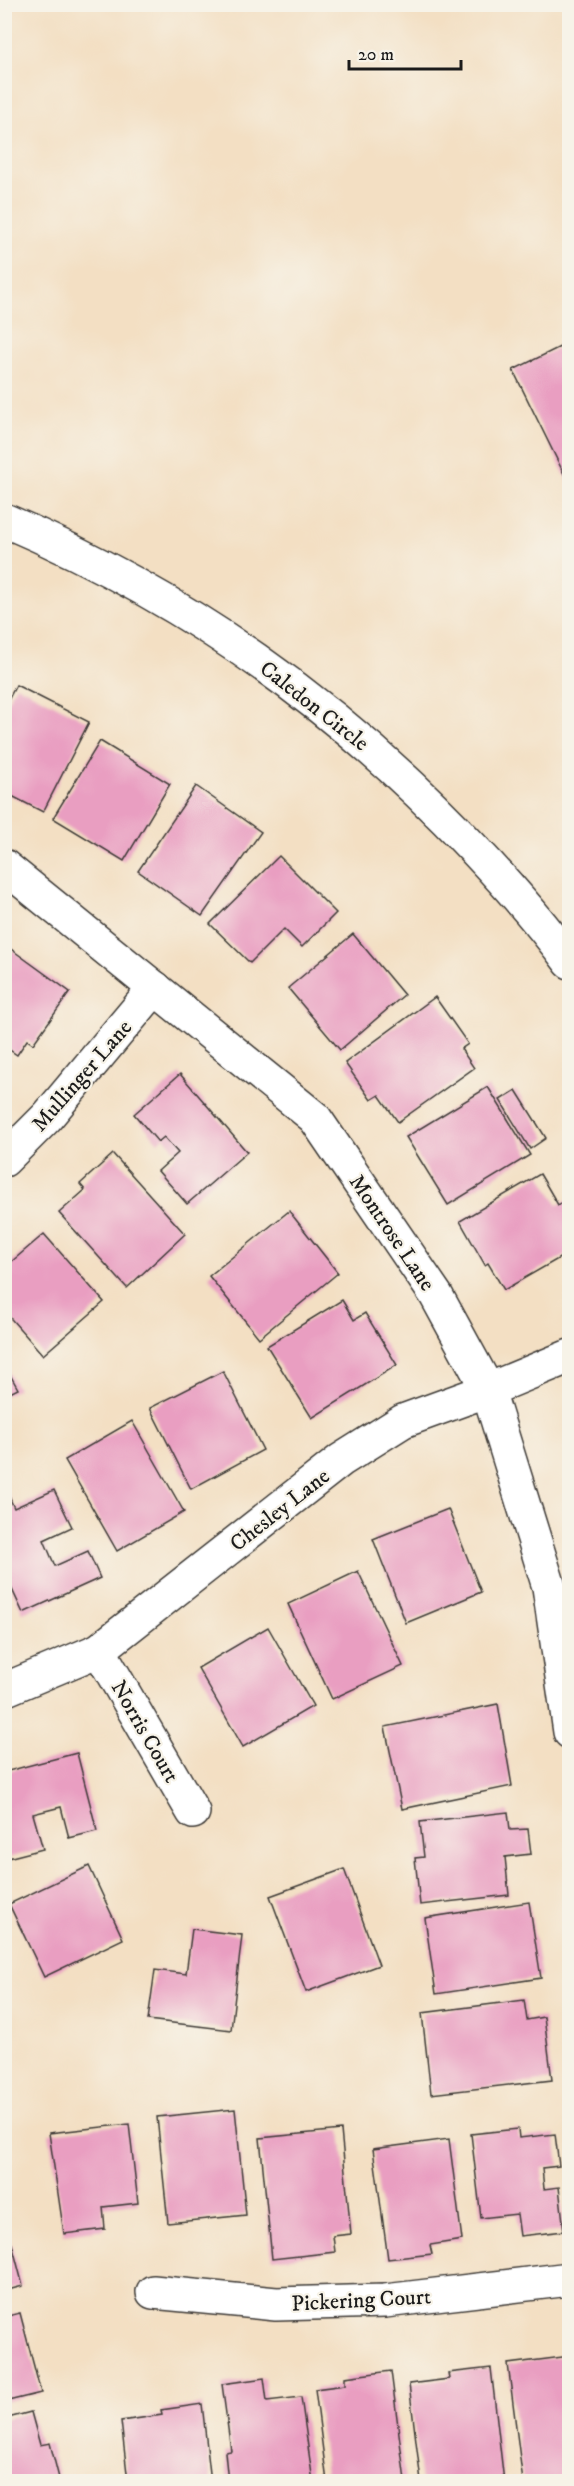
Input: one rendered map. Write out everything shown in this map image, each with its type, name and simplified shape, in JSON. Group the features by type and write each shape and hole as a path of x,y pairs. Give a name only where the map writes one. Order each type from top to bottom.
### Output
{"street":[{"name":"Caledon Circle","path":"4,520 102,566 176,607 303,692 376,752 447,820 509,886 570,962"},
{"name":"Montrose Lane","path":"4,866 315,1118 436,1295 488,1390 549,1587 570,1732"},
{"name":"Mullinger Lane","path":"4,1160 47,1117 155,988"},
{"name":"Chesley Lane","path":"4,1690 99,1650 341,1460 403,1422 570,1356"},
{"name":"Norris Court","path":"99,1650 193,1812"},
{"name":"Pickering Court","path":"153,2292 276,2304 375,2302 570,2279"}],"building":[{"path":"570,342 570,486 513,370"},
{"path":"16,685 89,722 43,812 4,792 4,708"},
{"path":"100,741 170,784 124,861 53,818"},
{"path":"196,786 261,832 202,916 138,871"},
{"path":"279,856 336,913 302,947 284,929 250,963 210,924"},
{"path":"353,934 404,995 340,1050 288,988"},
{"path":"4,944 70,992 33,1044 27,1040 17,1055 4,1046"},
{"path":"435,997 468,1044 461,1049 474,1068 398,1122 379,1095 371,1100 345,1063"},
{"path":"180,1074 247,1152 187,1204 158,1171 178,1153 164,1137 158,1142 134,1114"},
{"path":"488,1087 530,1155 448,1205 406,1137"},
{"path":"516,1090 546,1138 530,1149 500,1100"},
{"path":"113,1154 185,1234 127,1288 59,1213 85,1190 80,1184"},
{"path":"540,1174 558,1205 570,1198 570,1252 504,1290 488,1263 485,1265 460,1221"},
{"path":"289,1211 338,1273 259,1338 209,1276"},
{"path":"44,1234 104,1302 43,1355 4,1311 4,1268"},
{"path":"342,1300 354,1320 365,1313 397,1365 312,1418 267,1346"},
{"path":"4,1364 18,1389 4,1396"},
{"path":"223,1371 263,1450 191,1489 150,1408"},
{"path":"132,1421 184,1512 117,1551 65,1460"},
{"path":"54,1490 72,1527 44,1540 55,1566 88,1551 100,1578 23,1613 4,1572 4,1495 8,1494 14,1508"},
{"path":"448,1509 481,1592 406,1623 373,1539"},
{"path":"358,1571 403,1666 332,1699 288,1604"},
{"path":"268,1627 313,1706 243,1747 198,1668"},
{"path":"498,1704 512,1786 402,1809 385,1727"},
{"path":"77,1753 97,1831 69,1838 61,1807 33,1814 43,1849 4,1859 4,1772"},
{"path":"508,1812 510,1830 528,1829 531,1854 505,1857 509,1895 420,1905 415,1858 424,1857 420,1822"},
{"path":"89,1866 123,1939 44,1977 9,1904"},
{"path":"344,1869 379,1965 306,1992 270,1896"},
{"path":"529,1902 541,1978 436,1994 425,1918"},
{"path":"192,1929 242,1935 231,2030 148,2020 155,1970 186,1974"},
{"path":"524,2000 527,2020 544,2017 552,2080 431,2094 422,2013"},
{"path":"235,2109 246,2215 168,2223 157,2117"},
{"path":"129,2124 138,2203 103,2207 105,2229 64,2234 49,2133"},
{"path":"518,2129 519,2138 555,2134 559,2166 542,2168 544,2189 559,2187 564,2231 520,2236 517,2214 481,2218 471,2134"},
{"path":"341,2130 351,2234 333,2236 335,2252 272,2259 260,2138"},
{"path":"449,2139 462,2240 430,2245 432,2254 388,2259 373,2149"},
{"path":"12,2244 23,2286 4,2291 4,2246"},
{"path":"20,2313 41,2393 4,2402 4,2317"},
{"path":"570,2356 570,2477 523,2482 508,2364"},
{"path":"491,2368 504,2482 421,2482 409,2384 449,2379 448,2373"},
{"path":"391,2371 405,2481 327,2482 315,2389 345,2385 345,2377"},
{"path":"264,2378 267,2401 301,2397 313,2482 266,2482 265,2479 228,2482 225,2452 231,2451 222,2384"},
{"path":"202,2404 211,2482 128,2482 121,2421 162,2415 161,2410"},
{"path":"31,2412 40,2445 50,2443 60,2482 4,2482 4,2419"}]}
